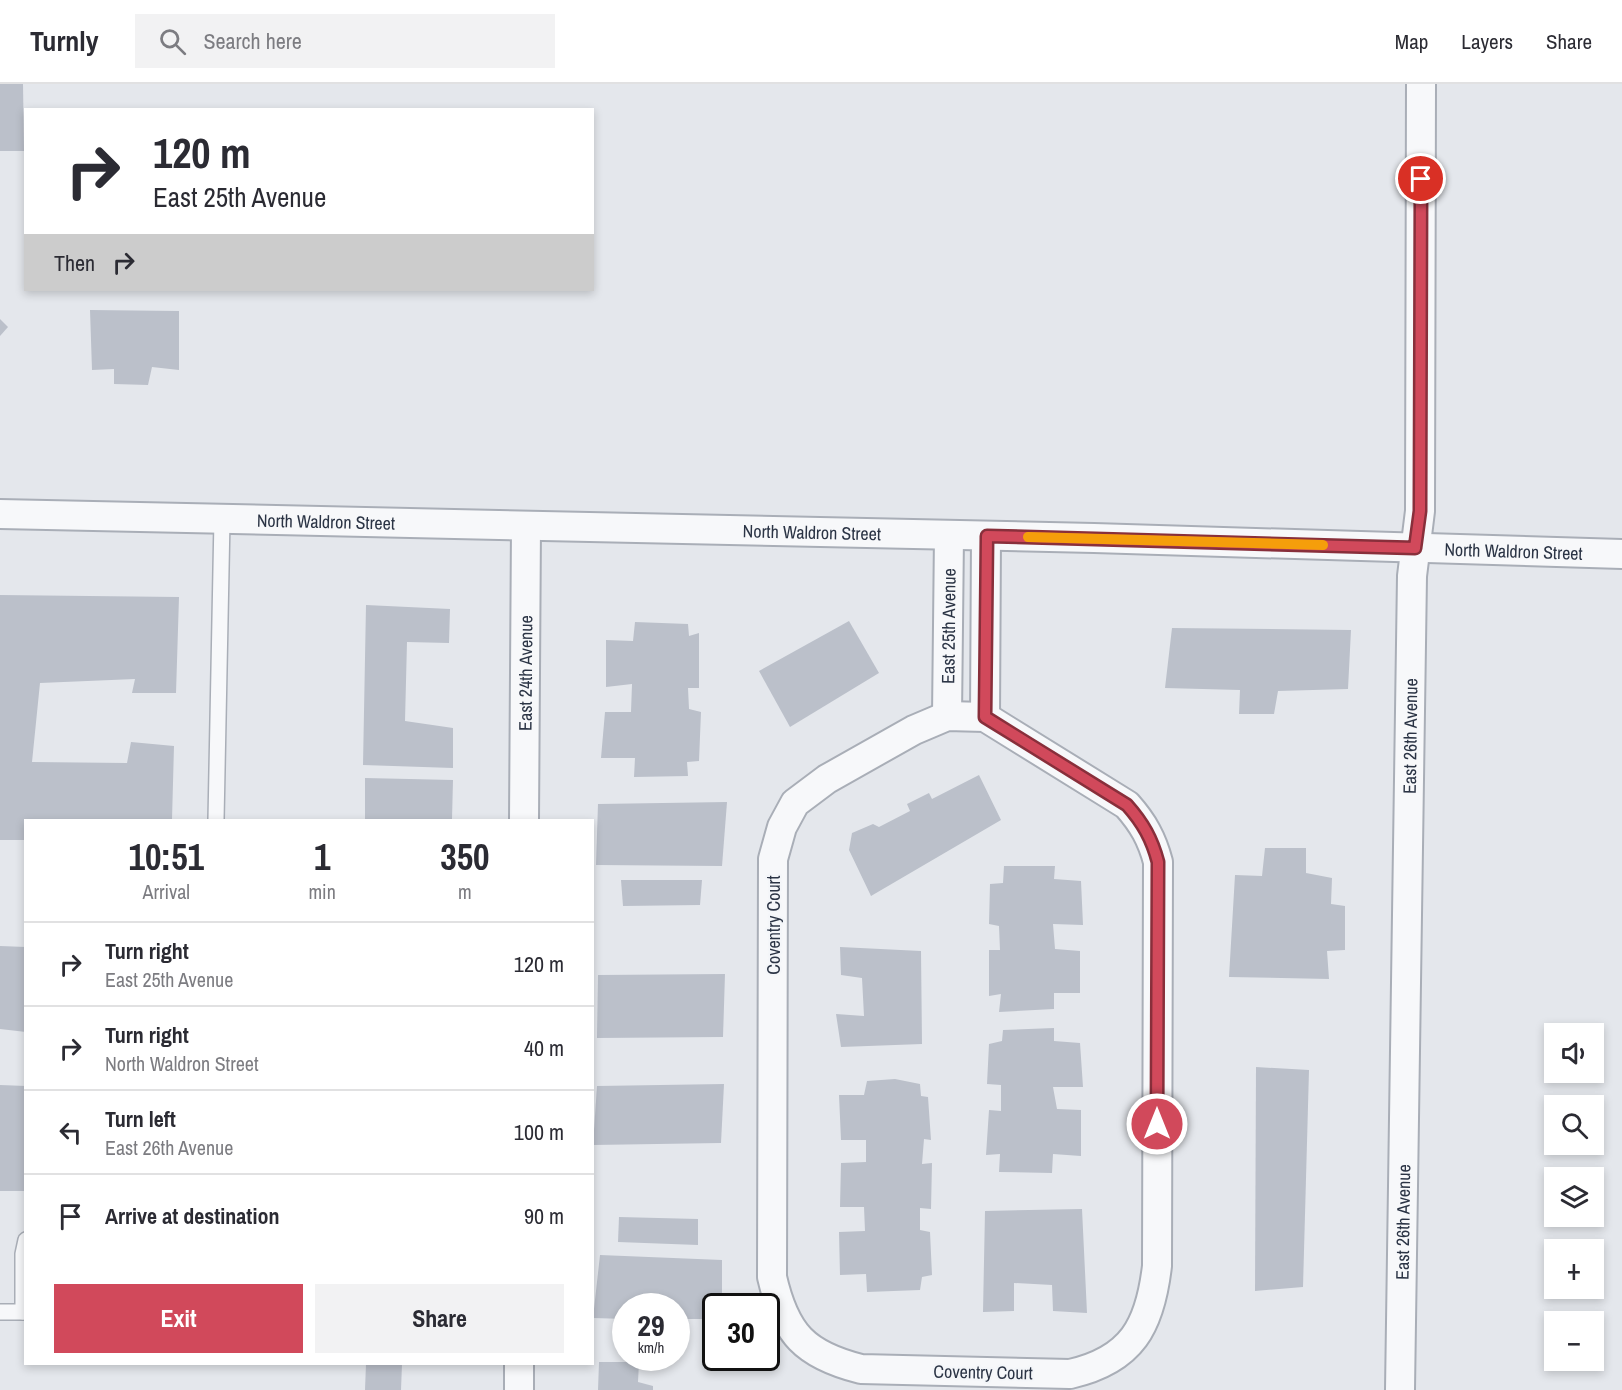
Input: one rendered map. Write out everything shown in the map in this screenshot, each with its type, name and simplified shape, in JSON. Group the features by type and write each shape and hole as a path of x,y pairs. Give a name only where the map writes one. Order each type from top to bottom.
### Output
{"street":[{"name":"East 26th Avenue","path":"1400,1390 1412,583 1420,511 1421,84"},
{"name":"North Waldron Street","path":"0,514 949,535 1622,554"},
{"name":"East 24th Avenue","path":"524,819 526,526"},
{"name":"East 25th Avenue","path":"948,716 949,535"},
{"name":"East 25th Avenue","path":"985,717 987,536"},
{"name":"Coventry Court","path":"948,716 985,717 1127,805 1142,821 1153,842 1158,862 1157,1266 1153,1299 1144,1323 1129,1346 1093,1369 1070,1374 861,1369 838,1363 817,1354 801,1340 785,1318 777,1301 772,1277 773,859 782,827 795,803 826,779 914,730 948,716"},
{"path":"519,1365 519,1390"}],"lane":[{"path":"216,819 222,519"},
{"path":"0,1312 24,1312 24,1249"}],"building":[{"path":"0,84 23,84 24,151 0,151"},
{"path":"90,310 179,311 179,370 152,367 148,385 114,384 114,369 92,370"},
{"path":"0,319 8,327 0,336"},
{"path":"0,595 179,597 176,693 132,693 135,679 40,683 32,762 127,763 131,742 174,746 172,819 24,819 24,840 0,840"},
{"path":"366,605 450,609 449,643 407,642 405,721 453,728 453,768 363,765"},
{"path":"849,621 879,673 790,727 759,671"},
{"path":"635,622 688,624 689,636 699,633 699,688 688,688 689,709 701,712 699,761 687,762 688,776 634,777 635,758 601,758 605,712 631,712 632,684 606,687 606,640 633,641"},
{"path":"1172,628 1351,630 1348,689 1278,691 1274,714 1239,714 1240,690 1165,688"},
{"path":"979,775 1001,820 871,896 849,850 852,833 873,824 879,827 910,811 907,804 929,793 932,799"},
{"path":"365,778 453,780 452,819 365,819"},
{"path":"727,802 722,866 596,865 598,804"},
{"path":"1265,848 1306,848 1306,873 1332,878 1331,904 1345,906 1345,950 1327,951 1329,979 1229,977 1235,875 1262,876"},
{"path":"1004,866 1055,866 1054,879 1081,881 1083,925 1053,924 1055,949 1080,951 1080,993 1054,993 1054,1009 999,1012 1001,994 989,996 989,950 1000,950 999,926 989,924 990,884 1003,883"},
{"path":"621,880 702,880 700,905 623,906"},
{"path":"0,946 24,947 24,1032 0,1029"},
{"path":"840,947 921,951 922,1044 841,1047 836,1014 864,1016 862,978 841,975"},
{"path":"725,974 723,1037 597,1038 598,975"},
{"path":"1054,1028 1054,1041 1080,1043 1083,1087 1053,1087 1057,1109 1081,1110 1081,1156 1053,1154 1052,1173 999,1172 1000,1154 986,1155 989,1110 1001,1111 1001,1085 987,1084 989,1044 1002,1041 1003,1030"},
{"path":"1256,1067 1309,1070 1303,1287 1255,1291"},
{"path":"895,1079 920,1084 921,1096 928,1097 931,1140 924,1139 922,1164 932,1163 931,1209 920,1208 920,1230 930,1232 932,1275 922,1277 920,1290 867,1292 866,1274 840,1275 839,1232 865,1231 864,1207 840,1207 841,1163 866,1162 866,1140 841,1140 839,1095 864,1095 867,1081"},
{"path":"724,1084 721,1143 594,1145 597,1086"},
{"path":"0,1085 24,1086 24,1191 0,1191"},
{"path":"1082,1209 1087,1313 1053,1311 1052,1285 1014,1283 1014,1311 983,1312 985,1211"},
{"path":"619,1217 698,1219 698,1245 618,1242"},
{"path":"600,1255 722,1260 722,1293 702,1293 702,1319 690,1319 690,1293 612,1293 612,1319 594,1318"},
{"path":"599,1362 612,1362 612,1371 639,1371 638,1382 653,1386 653,1390 598,1390"},
{"path":"366,1365 402,1365 401,1390 365,1390"}],"slow traffic":[{"path":"1028,537 1323,545"}],"route":[{"path":"1157,1124 1158,862 1153,842 1142,821 1127,805 985,717 987,536 1415,548 1420,511 1421,179"}]}
